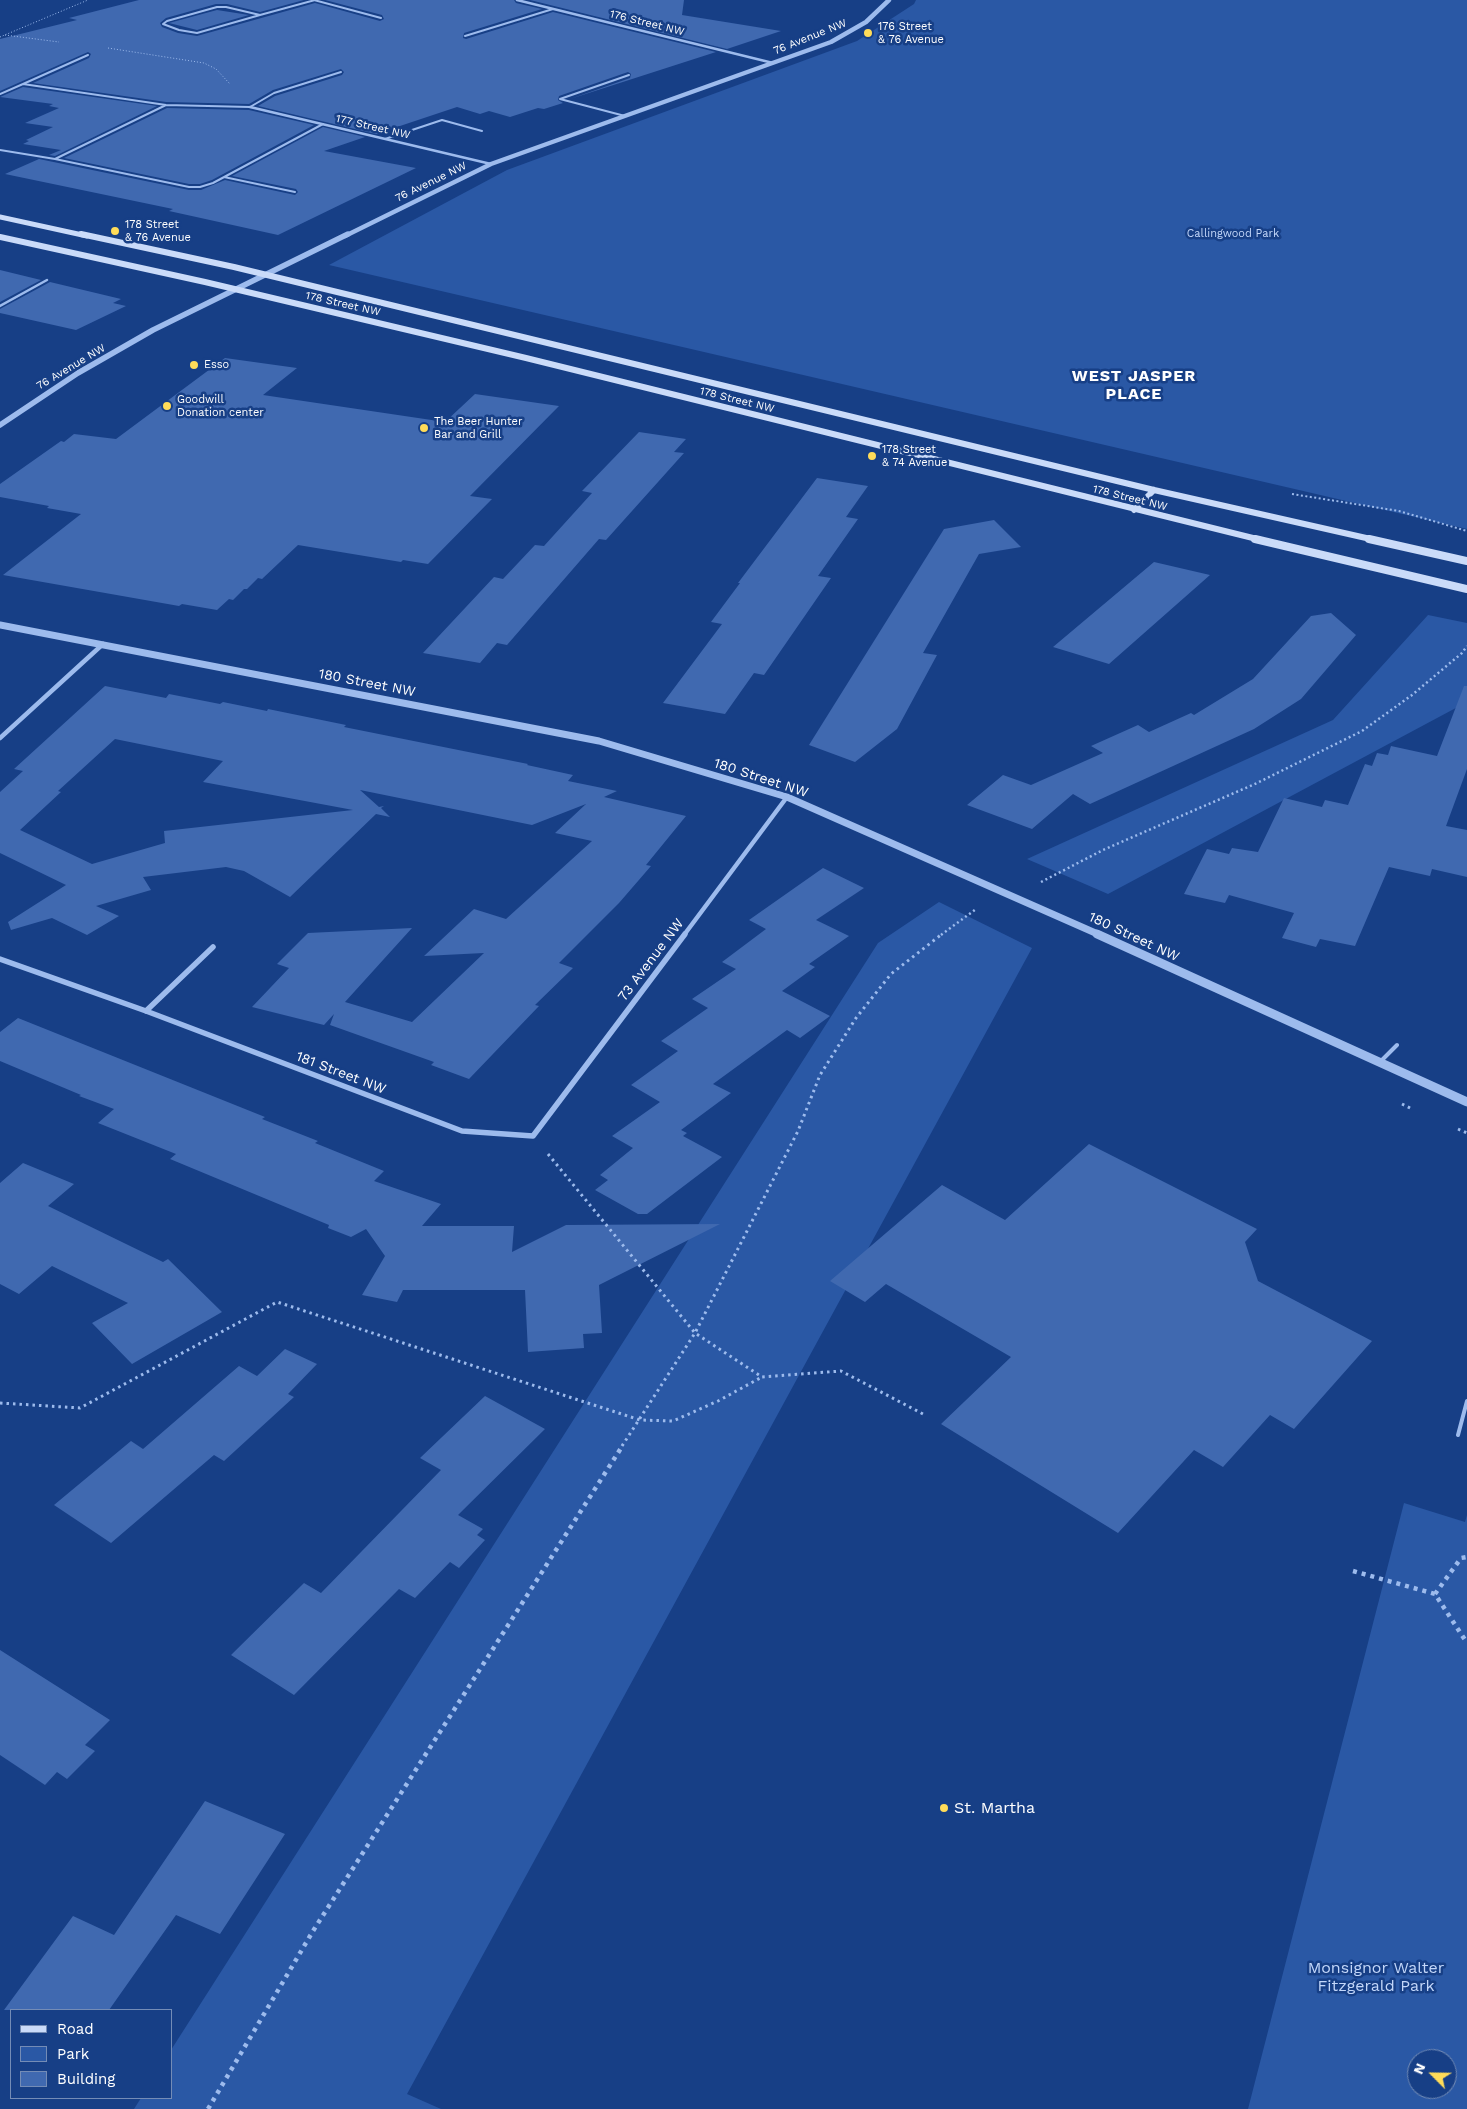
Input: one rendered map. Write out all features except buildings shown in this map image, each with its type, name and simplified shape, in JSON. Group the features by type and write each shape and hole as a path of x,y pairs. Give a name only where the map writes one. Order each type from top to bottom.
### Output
{"main road":[{"name":"178 Street NW","path":"0,218 428,313 1154,490 1467,561"},
{"name":"178 Street NW","path":"0,237 235,289 642,387 1134,510 1467,588"},
{"path":"1134,510 1154,490"}],"street":[{"name":"176 Street NW","path":"517,0 773,63"},
{"name":"76 Avenue NW","path":"0,424 78,373 153,330 491,164 773,63 847,34 871,19 889,0"},
{"name":"177 Street NW","path":"250,107 491,164"},
{"name":"180 Street NW","path":"0,625 599,742 787,797 1010,894 1467,1102"},
{"path":"0,738 103,644"},
{"name":"73 Avenue NW","path":"533,1136 787,797"},
{"path":"146,1011 213,947"},
{"name":"181 Street NW","path":"0,959 146,1011 462,1132 533,1136"}],"lane":[{"path":"260,15 226,7 217,7 167,20 164,24 178,30 197,33 315,0 381,18"},
{"path":"465,36 553,9"},
{"path":"0,94 88,55"},
{"path":"23,84 166,105 250,107 274,93 341,72"},
{"path":"625,116 560,99 629,76"},
{"path":"55,159 166,105"},
{"path":"385,139 442,120 482,131"},
{"path":"0,150 55,159 189,187 200,187 224,177 323,124"},
{"path":"224,177 296,192"},
{"path":"0,306 47,280"},
{"path":"1380,1063 1397,1045"},
{"path":"1458,1435 1467,1401"}],"path":[{"path":"0,37 88,0"},
{"path":"5,35 61,42"},
{"path":"109,49 204,63 216,69 250,107"},
{"path":"1039,883 1103,850 1257,783 1362,731 1412,695 1462,654 1467,646"},
{"path":"208,2109 313,1931 695,1333 798,1131 820,1075 856,1018 892,974 958,920 978,908"},
{"path":"533,1136 695,1333 762,1377"},
{"path":"0,1403 80,1408 276,1302 640,1420 673,1421 718,1402 762,1377 841,1371 923,1414"},
{"path":"1435,1594 1461,1558 1467,1557"},
{"path":"1353,1571 1435,1594 1467,1642"}],"green space":[{"name":"Callingwood Park","path":"916,0 1467,0 1467,529 329,265 507,170 857,41 914,4"},
{"path":"1428,615 1467,623 1467,702 1108,894 1027,859 1333,720"},
{"path":"939,902 1032,948 407,2094 441,2109 134,2109 140,2099 172,2099 172,2048 878,943"},
{"name":"Monsignor Walter Fitzgerald Park","path":"1404,1503 1465,1522 1467,1515 1467,2109 1248,2109"}],"place":[{"name":"176 Street & 76 Avenue","path":"868,33"},
{"name":"178 Street & 76 Avenue","path":"115,231"},
{"name":"Esso","path":"194,365"},
{"name":"Goodwill Donation center","path":"167,406"},
{"name":"The Beer Hunter Bar and Grill","path":"424,428"},
{"name":"178 Street & 74 Avenue","path":"872,456"},
{"name":"St. Martha","path":"944,1808"}],"district":[{"name":"WEST JASPER PLACE","path":"1134,385"}]}
